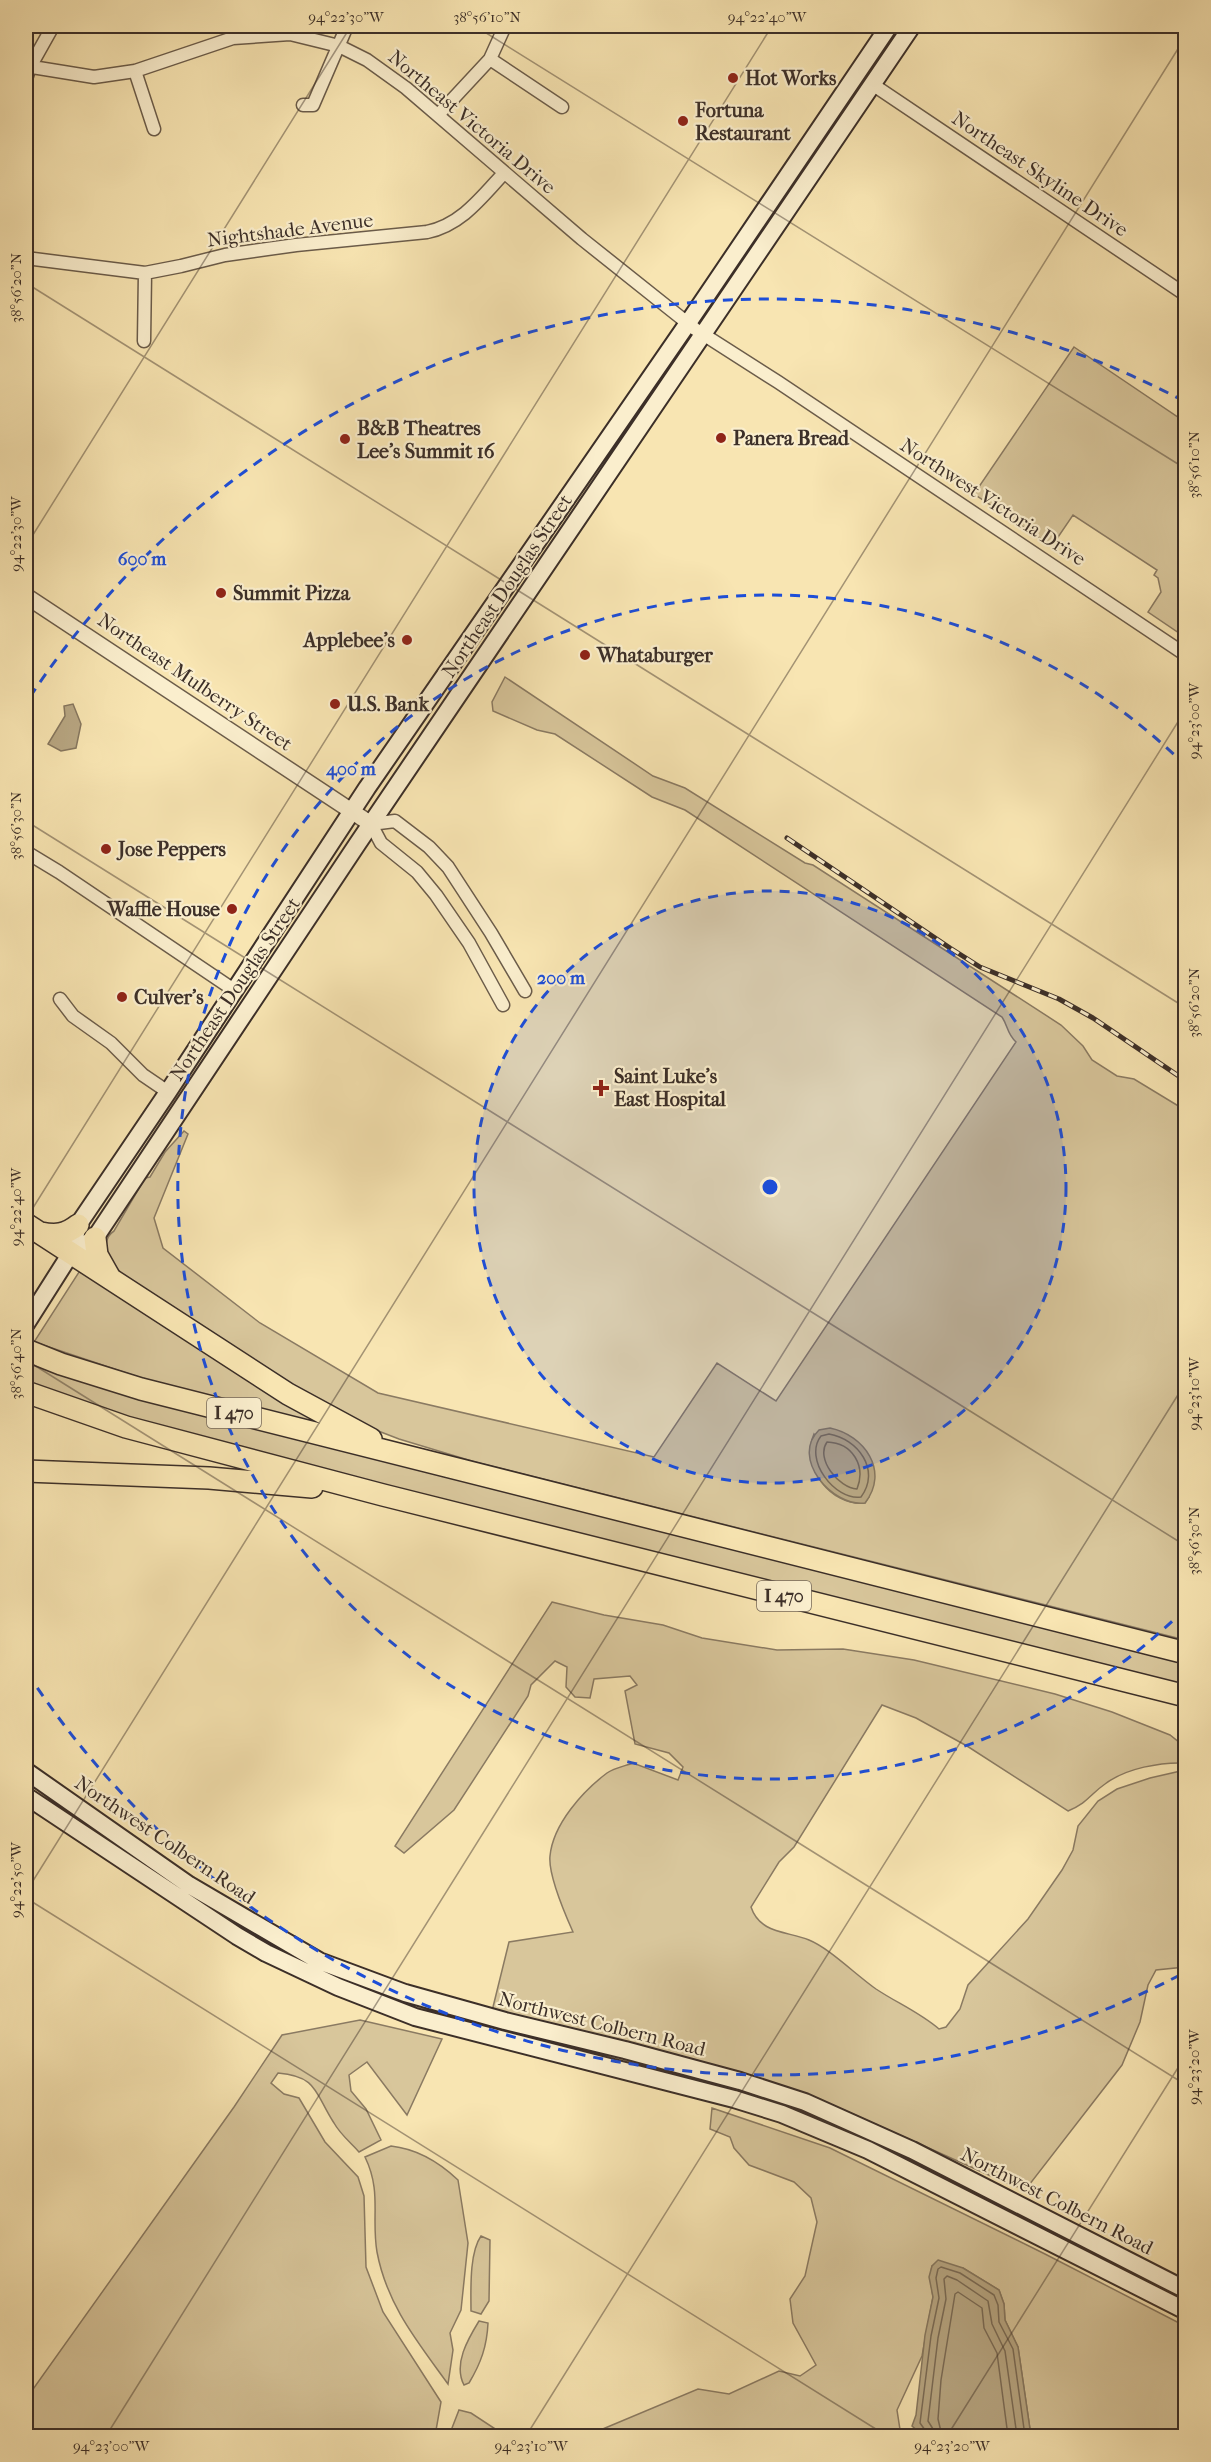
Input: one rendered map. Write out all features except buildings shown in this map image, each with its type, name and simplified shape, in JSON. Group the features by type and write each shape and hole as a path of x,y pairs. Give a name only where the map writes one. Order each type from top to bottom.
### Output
{"highway":[{"path":"33,1229 53,1235 67,1233 78,1225"},
{"path":"33,1229 315,1410 366,1437 444,1467"},
{"path":"95,1238 98,1255 110,1279"},
{"name":"I 470","path":"26,1350 61,1364 141,1389 1185,1653"},
{"name":"I 470","path":"26,1392 126,1427 383,1495 1185,1696"},
{"path":"26,1471 209,1478 383,1495"}],"main road":[{"name":"Northeast Douglas Street","path":"26,1324 71,1253 78,1225 418,712 688,323 889,26"},
{"name":"Northeast Douglas Street","path":"71,1253 95,1238 371,825 912,26"},
{"path":"868,56 864,70 865,77 872,84"},
{"name":"Northwest Colbern Road","path":"26,1771 189,1885 319,1961 405,1993 740,2081 805,2102 912,2150 1185,2290"},
{"name":"Northwest Colbern Road","path":"26,1796 237,1936 338,1987 415,2017 734,2099 782,2114 868,2151 1185,2311"},
{"path":"283,1961 291,1945"}],"street":[{"path":"27,71 52,26"},
{"path":"303,105 313,105 347,26"},
{"path":"438,115 490,59 505,26"},
{"name":"Northeast Victoria Drive","path":"27,71 94,77 135,71 251,31 290,34 339,46 391,76 504,173 688,323 778,382"},
{"path":"490,59 562,106"},
{"path":"135,71 153,129"},
{"name":"Northeast Skyline Drive","path":"872,84 1185,295"},
{"name":"Nightshade Avenue","path":"26,258 145,273 225,255 441,229 460,218 504,173"},
{"path":"144,341 145,273"},
{"name":"Northwest Victoria Drive","path":"778,382 1185,655"},
{"name":"Northeast Mulberry Street","path":"26,596 371,825"},
{"path":"504,1005 469,943 436,895 417,872 381,843 371,825 395,821 429,847 448,867 492,933 525,991"},
{"path":"26,852 234,990"},
{"path":"60,999 73,1016 111,1043 143,1075 168,1092"}],"shaded area":[{"path":"1074,347 1185,422 1185,637 1148,612 1161,592 1158,578 1154,575 1157,570 1073,515 1052,546 974,494"},
{"path":"505,677 653,776 685,788 805,863 813,865 1061,1025 1083,1046 1092,1060 1117,1076 1134,1079 1185,1110 1185,1640 475,1462 399,1439 355,1422 320,1404 122,1274 114,1265 106,1247 109,1236 145,1178 150,1177 165,1152 184,1131 188,1134 154,1218 163,1248 260,1323 378,1393 654,1457 717,1363 776,1401 1016,1042 1002,1017 685,810 652,797 555,734 537,730 493,711 492,702","holes":["814,1434 869,1497 865,1503 852,1502 830,1491 822,1482 811,1459"]},
{"path":"79,1272 87,1274 336,1429 168,1387 34,1342"},
{"path":"26,1356 1185,1663 1185,1687 321,1471 124,1417 26,1383"},
{"path":"552,1602 604,1615 663,1625 702,1638 777,1650 843,1649 914,1660 1055,1694 1112,1712 1170,1735 1180,1743 1185,1752 1185,1763 1155,1765 1113,1778 1085,1801 1068,1811 967,1746 916,1718 882,1705 794,1847 779,1862 751,1907 755,1916 768,1927 817,1944 876,1989 939,2029 946,2027 960,2009 968,1985 1028,1919 1062,1870 1073,1850 1078,1826 1098,1801 1117,1789 1185,1770 1185,1967 1156,1970 1148,1985 1140,2022 1122,2065 1026,2189 1011,2185 844,2110 771,2086 495,2012 493,2007 509,1942 573,1932 558,1894 550,1864 552,1844 571,1809 598,1780 616,1768 633,1763 678,1780 683,1767 669,1753 635,1744 625,1691 637,1685 630,1676 594,1679 590,1698 575,1697 566,1687 567,1667 555,1661 531,1685 528,1696 454,1810 404,1853 395,1846"},
{"path":"360,2020 442,2039 407,2115 367,2062 349,2075 351,2091 366,2109 381,2140 359,2152 336,2127 314,2088 308,2082 291,2075 278,2073 271,2083 284,2094 299,2098 325,2142 358,2177 364,2196 366,2267 383,2312 441,2402 435,2436 26,2436 26,2399 234,2107 282,2035"},
{"path":"712,2108 830,2148 1185,2326 1185,2436 1031,2436 1018,2347 1005,2320 1004,2304 999,2290 963,2268 932,2266 930,2277 933,2297 922,2356 897,2410 901,2436 586,2436 698,2389 729,2394 779,2371 800,2376 816,2365 793,2323 790,2299 805,2276 817,2222 811,2198 794,2182 749,2165 734,2148 730,2137 710,2129"},
{"path":"391,2146 428,2157 458,2180 468,2243 461,2310 450,2333 453,2350 448,2384 396,2306 388,2289 377,2252 375,2193 365,2157"},
{"path":"481,2236 490,2240 489,2301 481,2314 471,2311 471,2293 474,2252"},
{"path":"479,2321 488,2323 485,2347 473,2376 469,2383 464,2385 460,2369 461,2360"},
{"path":"459,2410 471,2413 506,2436 455,2436 452,2428"}],"water":[{"path":"73,704 81,724 76,748 61,751 48,744 65,716 64,706"},
{"path":"830,1428 853,1438 870,1456 875,1479 872,1491 865,1503 852,1502 828,1489 812,1466 809,1454 811,1441 819,1430"},
{"path":"938,2260 963,2268 999,2290 1004,2304 1005,2320 1018,2347 1031,2436 919,2436 920,2433 912,2426 916,2415 925,2335 933,2297 929,2277 932,2266"}],"railway":[{"path":"787,838 980,967 1059,999 1093,1018 1186,1081"}],"place":[{"name":"Hot Works","path":"733,78"},
{"name":"Fortuna Restaurant","path":"683,121"},
{"name":"Panera Bread","path":"721,438"},
{"name":"B&B Theatres Lee's Summit 16","path":"345,439"},
{"name":"Summit Pizza","path":"221,593"},
{"name":"Applebee's","path":"407,640"},
{"name":"Whataburger","path":"585,655"},
{"name":"U.S. Bank","path":"335,704"},
{"name":"Jose Peppers","path":"106,849"},
{"name":"Waffle House","path":"232,909"},
{"name":"Culver's","path":"122,997"},
{"name":"Saint Luke's East Hospital","path":"601,1088"}]}
